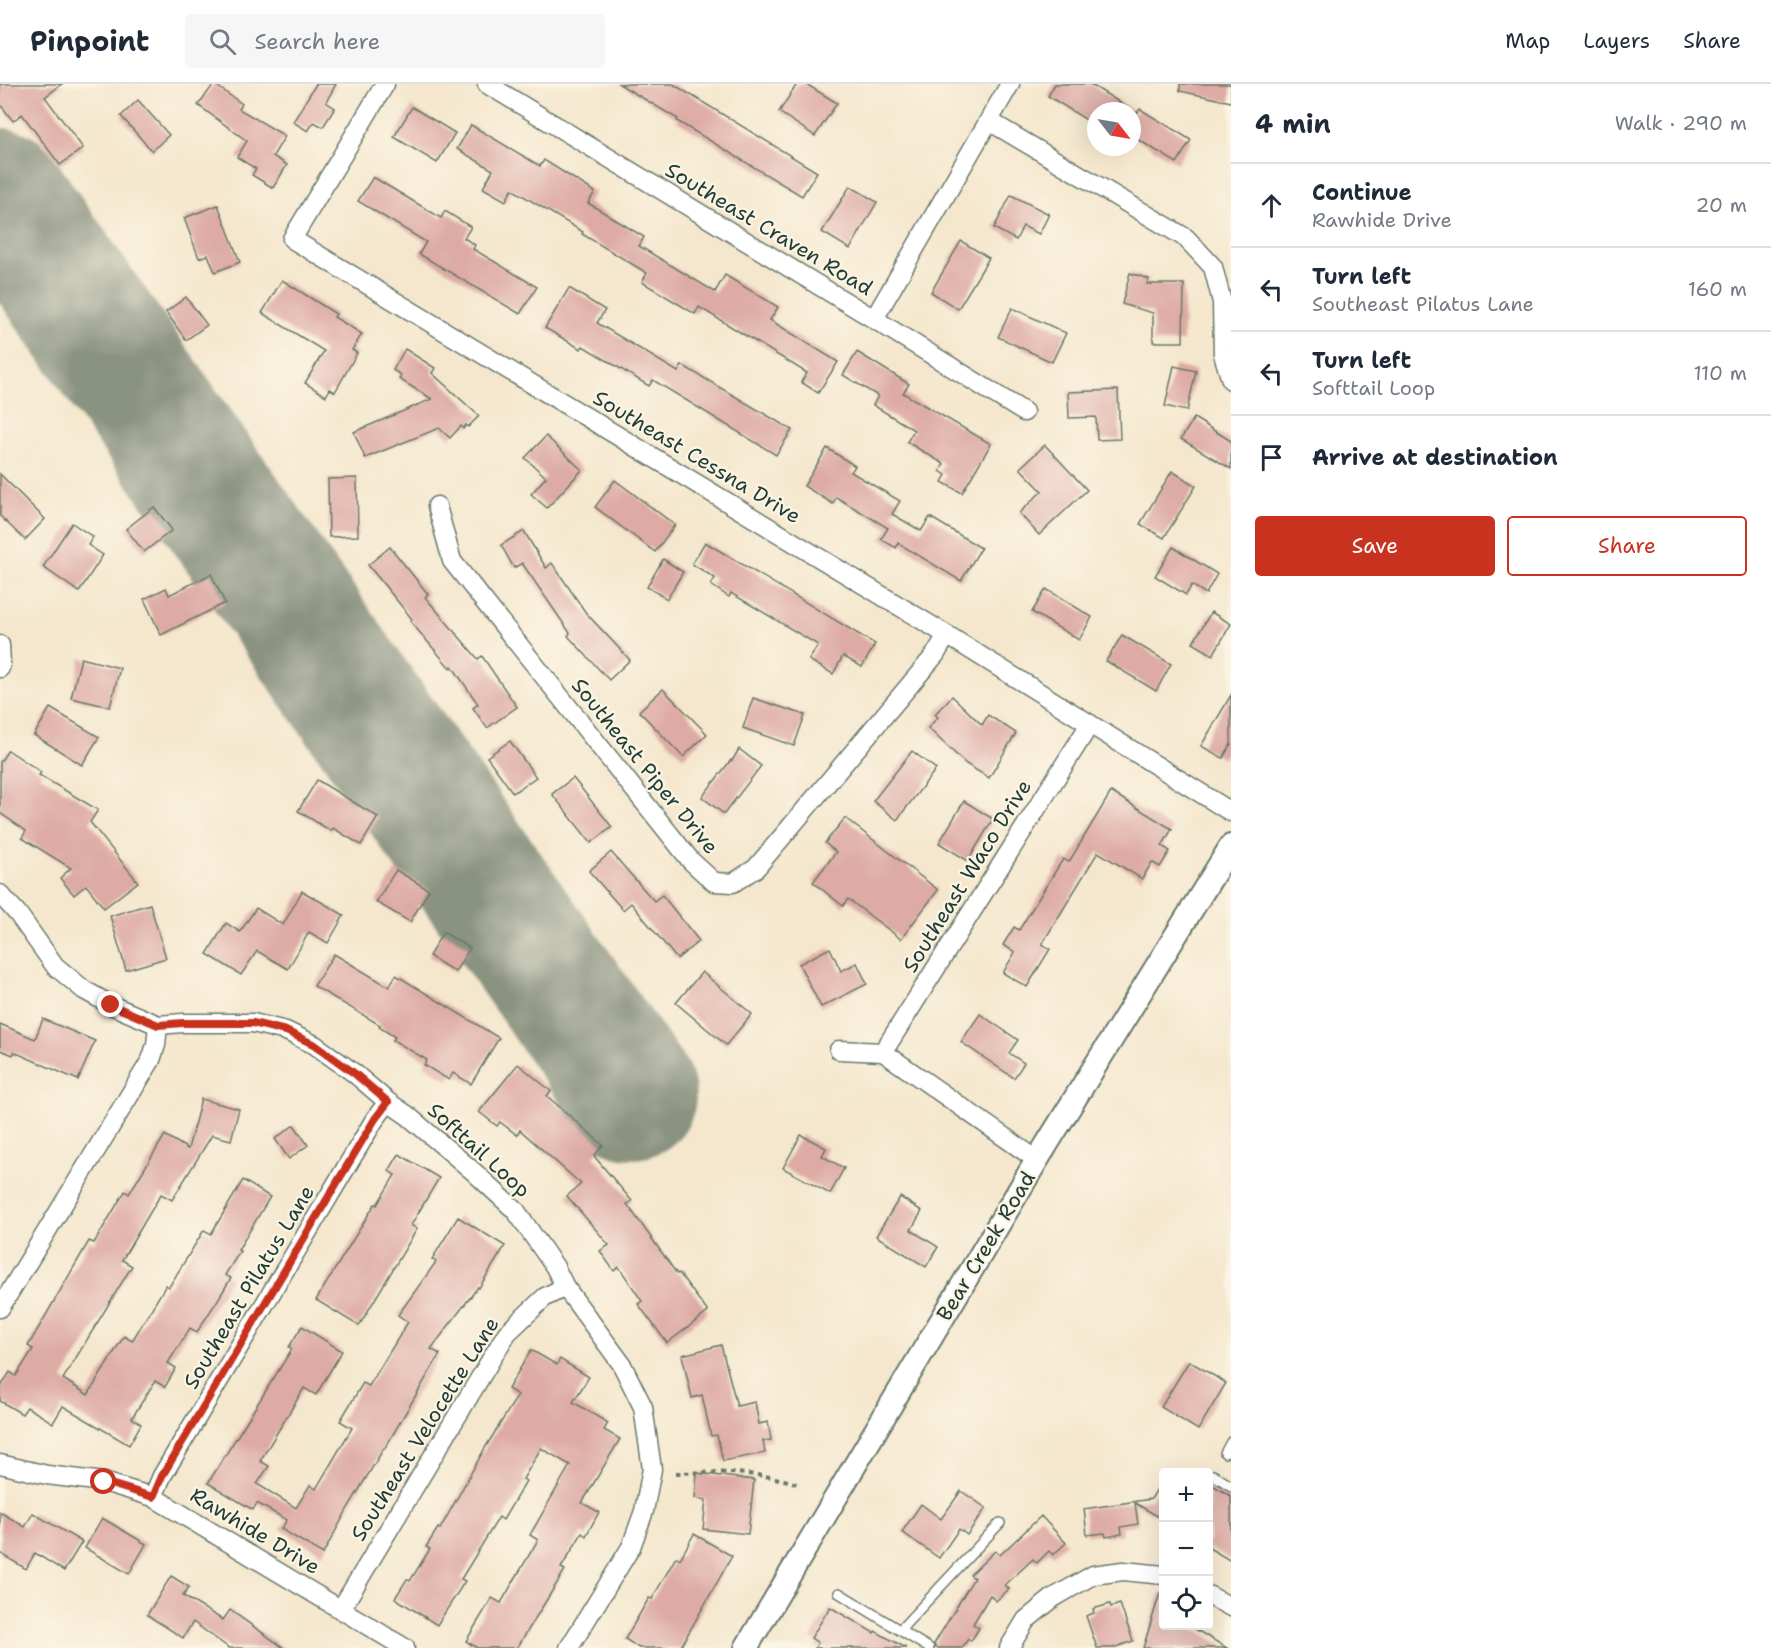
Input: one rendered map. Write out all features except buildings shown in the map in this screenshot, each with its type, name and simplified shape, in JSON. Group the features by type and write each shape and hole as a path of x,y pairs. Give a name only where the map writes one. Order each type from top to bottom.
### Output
{"street":[{"name":"Southeast Cessna Drive","path":"385,84 292,239 947,635 1231,812"},
{"name":"Southeast Craven Road","path":"487,84 874,319 1010,84"},
{"path":"989,121 1186,238 1213,267 1222,302 1223,354 1231,380"},
{"path":"874,319 1024,412"},
{"name":"Southeast Piper Drive","path":"437,506 452,561 691,861 714,882 733,883 756,868 934,655 947,635"},
{"path":"0,645 2,664 0,668"},
{"name":"Southeast Waco Drive","path":"883,1052 1089,724"},
{"name":"Bear Creek Road","path":"748,1647 1037,1160 1231,846"},
{"name":"Softtail Loop","path":"0,894 18,914 55,966 84,990 111,1005 158,1025 253,1023 286,1031 325,1052 354,1073 474,1172 516,1211 555,1266 565,1287 621,1363 643,1407 652,1470 644,1511 631,1547 570,1648"},
{"path":"0,1308 151,1060 156,1045 158,1025"},
{"path":"839,1050 883,1052 1037,1160"},
{"name":"Southeast Pilatus Lane","path":"153,1497 168,1466 375,1119 388,1102"},
{"name":"Southeast Velocette Lane","path":"340,1610 507,1333 545,1297 565,1287"},
{"name":"Rawhide Drive","path":"0,1464 47,1475 104,1482 153,1497 405,1648"},
{"path":"1009,1648 1026,1620 1053,1598 1093,1575 1123,1571 1159,1574"},
{"path":"1213,1596 1231,1607"}],"lane":[{"path":"1225,1453 1231,1442"},
{"path":"1213,1475 1231,1486"},
{"path":"900,1630 1000,1523"},
{"path":"839,1593 929,1648"}],"path":[{"path":"676,1473 759,1475 797,1484"}],"runway":[{"path":"0,192 632,1095"}],"route":[{"path":"104,1482 153,1497 162,1476 375,1119 388,1102 354,1073 315,1045 286,1031 253,1023 158,1025 111,1005"}]}
